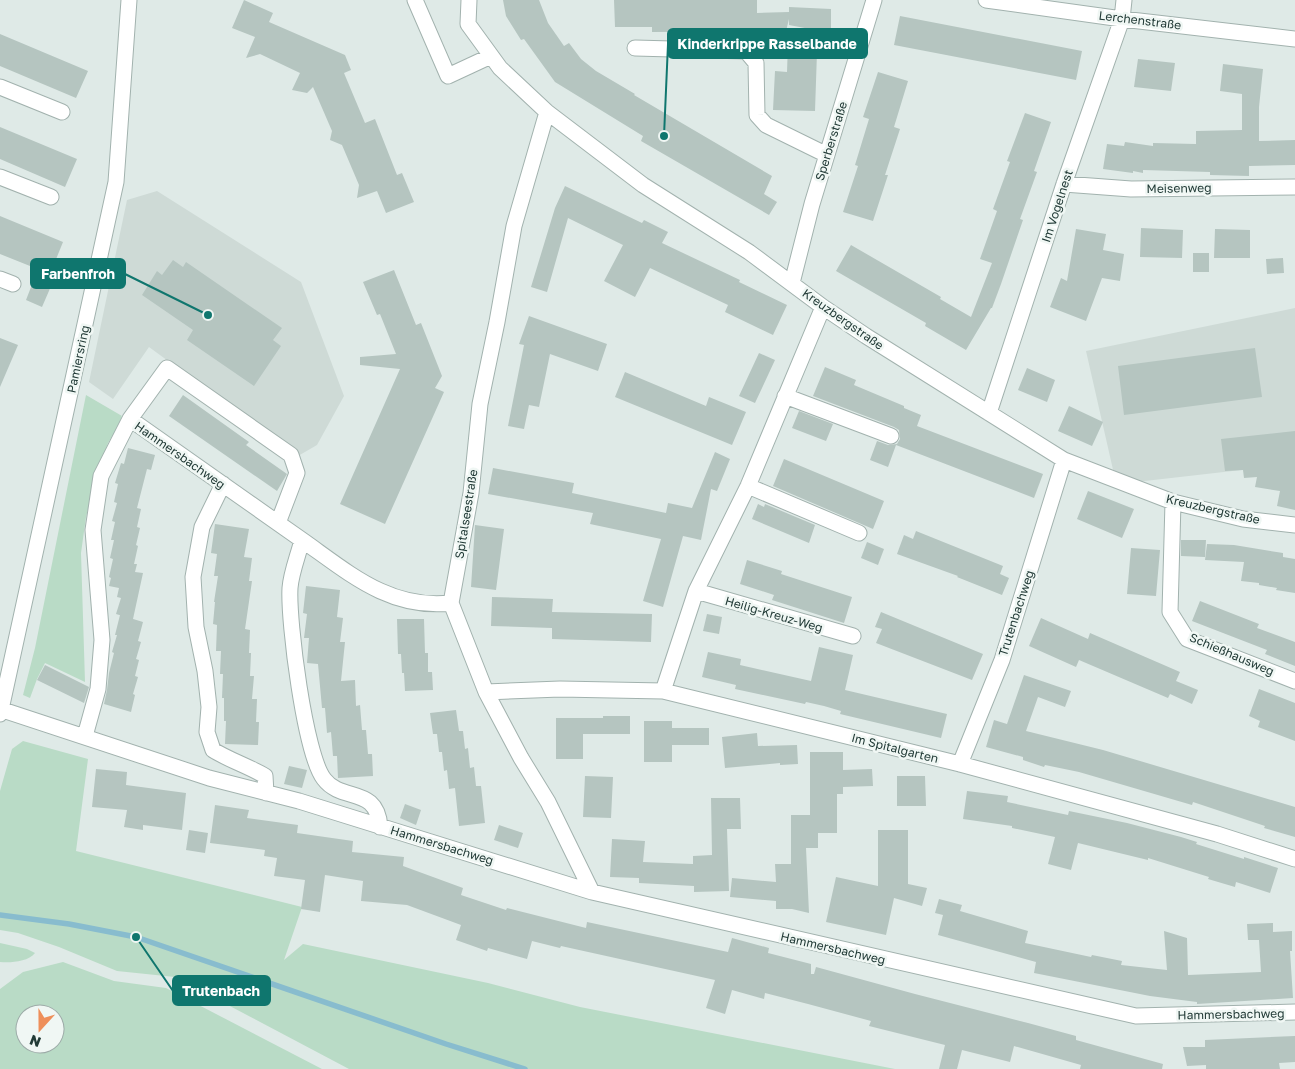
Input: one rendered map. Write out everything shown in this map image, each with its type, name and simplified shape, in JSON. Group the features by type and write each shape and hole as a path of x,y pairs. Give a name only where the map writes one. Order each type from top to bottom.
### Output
{"street":[{"name":"Pamiersring","path":"0,711 116,182 128,0"},
{"path":"415,0 448,76 491,56"},
{"name":"Kreuzbergstraße","path":"469,0 468,24 500,68 547,112 644,185 749,252 823,307 989,413 1064,460 1172,502 1242,519 1295,525"},
{"name":"Sperberstraße","path":"792,283 812,204 874,0"},
{"name":"Lerchenstraße","path":"986,0 1122,19 1295,39"},
{"name":"Im Vogelnest","path":"989,413 1064,184 1122,19 1124,0"},
{"path":"635,48 746,51 756,63 757,115 766,125 827,155"},
{"path":"0,87 62,112"},
{"name":"Spitalseestraße","path":"451,603 471,493 480,404 514,226 547,112"},
{"path":"0,177 50,197"},
{"name":"Meisenweg","path":"1064,184 1131,189 1295,186"},
{"path":"663,691 696,591 748,486 823,307"},
{"path":"130,419 167,368 291,456 297,473 278,524"},
{"path":"785,396 891,436"},
{"name":"Hammersbachweg","path":"85,736 98,689 102,640 93,530 101,476 130,419 366,585 403,600 434,605 451,603"},
{"name":"Trutenbachweg","path":"960,764 1002,660 1064,460"},
{"path":"223,484 202,527 193,577 196,627 206,671 208,698 207,732 213,750 265,776 266,793"},
{"path":"748,486 858,533"},
{"name":"Schießhausweg","path":"1172,502 1170,612 1187,639 1295,681"},
{"name":"Hammersbachweg","path":"302,540 290,588 293,635 302,698 313,751 318,769 325,781 336,788 366,800 374,806 379,814 380,826"},
{"name":"Heilig-Kreuz-Weg","path":"696,591 853,636"},
{"path":"451,603 486,692 521,758 548,802 592,892"},
{"name":"Im Spitalgarten","path":"486,692 560,689 663,691 960,764 1217,834 1295,859"},
{"name":"Hammersbachweg","path":"0,711 85,736 209,778 380,826 592,892 1136,1016 1295,1012"}],"shaded area":[{"path":"157,191 301,282 344,396 317,445 298,456 149,347 113,399 89,382 127,200"},
{"path":"1295,308 1295,464 1136,482 1114,474 1086,351"}],"green space":[{"path":"86,395 122,416 108,443 96,477 86,517 81,553 85,682 45,663 30,698 23,695 35,648"},
{"path":"23,741 88,759 76,851 302,907 284,960 303,944 488,983 580,1007 895,1069 349,1069 175,977 117,971 59,947 18,933 0,930 0,791 12,749"},
{"path":"0,943 27,949 35,953 23,960 0,962"},
{"path":"63,962 114,981 166,988 322,1069 0,1069 0,989 23,972"}],"building":[{"path":"244,0 273,13 269,22 345,55 351,70 344,73 365,123 375,119 397,175 402,173 414,202 386,213 377,191 357,198 359,185 342,145 330,140 332,131 313,87 307,93 292,90 300,73 260,54 246,58 255,37 232,28"},
{"path":"503,0 539,0 548,23 564,46 569,43 581,59 596,71 772,176 764,194 777,202 769,215 641,141 643,136 555,82 524,39 521,40 506,16"},
{"path":"614,0 757,0 757,13 789,12 789,7 831,9 831,33 789,25 789,19 786,31 652,32 652,27 615,27"},
{"path":"900,16 1082,51 1076,80 894,45"},
{"path":"0,34 88,71 76,98 0,66"},
{"path":"788,43 817,52 815,111 773,110 775,71 787,72"},
{"path":"1138,59 1175,63 1171,91 1134,87"},
{"path":"1223,64 1263,69 1259,107 1259,141 1295,140 1295,165 1249,166 1249,176 1210,175 1210,172 1143,170 1143,173 1133,171 1133,173 1103,169 1107,144 1124,146 1125,142 1153,146 1153,143 1196,144 1196,131 1242,130 1242,94 1220,91"},
{"path":"878,72 908,81 894,127 900,129 873,221 843,212 858,166 855,165 869,119 863,117"},
{"path":"1025,113 1051,122 1034,171 1037,172 1020,219 1023,220 1001,284 992,308 966,350 925,326 926,323 836,271 851,245 941,297 940,299 971,317 992,263 980,259 997,211 993,209 1010,162 1007,161"},
{"path":"0,127 77,159 65,187 0,159"},
{"path":"565,186 642,223 644,220 668,232 662,243 740,280 739,282 787,305 773,335 725,312 728,305 650,268 635,297 604,281 623,245 568,218 547,292 531,287 555,208"},
{"path":"0,216 63,242 50,274 0,254"},
{"path":"1141,228 1183,230 1182,258 1140,257"},
{"path":"1076,229 1106,234 1103,250 1124,254 1120,281 1102,278 1086,321 1050,307 1061,278 1067,281"},
{"path":"1215,229 1250,230 1250,258 1214,258"},
{"path":"1193,253 1209,253 1209,272 1193,272"},
{"path":"1283,258 1284,273 1267,274 1266,259"},
{"path":"173,260 183,267 186,262 282,328 273,340 281,346 254,386 187,340 193,330 142,295 157,271 162,275"},
{"path":"38,269 55,277 42,307 26,300"},
{"path":"394,270 416,325 421,323 442,376 435,388 444,392 385,524 340,504 400,369 360,365 360,357 396,354 380,314 377,315 363,282"},
{"path":"529,316 607,344 598,371 550,354 539,407 529,405 524,429 508,426 524,345 519,344"},
{"path":"0,338 18,345 0,387"},
{"path":"1255,348 1262,397 1124,415 1118,366"},
{"path":"759,353 775,360 755,403 739,396"},
{"path":"825,367 856,380 854,385 921,415 917,426 1043,474 1034,498 896,445 888,467 870,460 877,441 888,445 897,444 900,439 899,430 813,396"},
{"path":"1027,368 1055,380 1047,402 1018,390"},
{"path":"625,372 706,406 709,397 746,412 732,445 615,397"},
{"path":"183,395 249,442 246,445 287,474 277,491 169,416"},
{"path":"1069,406 1103,422 1092,446 1058,431"},
{"path":"799,411 833,424 826,441 792,428"},
{"path":"1295,431 1295,510 1277,506 1280,491 1255,487 1257,477 1244,478 1243,470 1225,471 1221,439"},
{"path":"128,448 155,455 151,470 147,469 137,508 141,509 137,527 140,528 134,564 137,564 135,572 143,573 133,619 116,614 121,598 117,597 119,588 109,586 113,559 110,558 114,540 111,540 115,522 112,521 117,503 114,502 118,484 115,483 121,463 124,464"},
{"path":"715,452 730,459 717,491 711,489 701,540 683,536 663,607 643,601 661,539 590,524 593,513 488,494 493,468 574,483 572,493 666,513 668,503 692,508"},
{"path":"784,459 884,501 873,529 773,486"},
{"path":"1088,491 1134,509 1122,538 1077,519"},
{"path":"758,504 764,507 765,504 815,525 809,543 752,519"},
{"path":"215,524 249,529 244,557 252,558 249,581 252,581 245,629 250,630 250,676 254,676 252,699 257,699 258,745 225,744 226,721 224,721 224,698 222,698 223,674 220,674 221,651 216,651 217,625 213,624 218,576 214,576 217,554 211,553"},
{"path":"475,525 504,529 496,590 471,587"},
{"path":"916,531 1003,566 1000,574 1009,578 1002,595 958,576 897,554 904,535 913,539"},
{"path":"1181,540 1206,540 1205,557 1181,556"},
{"path":"867,542 884,549 878,565 861,558"},
{"path":"1207,544 1234,545 1283,553 1283,557 1295,559 1295,593 1276,590 1277,588 1259,585 1259,583 1241,581 1244,562 1205,560"},
{"path":"1131,548 1160,550 1156,596 1127,594"},
{"path":"747,560 782,571 781,574 852,597 844,623 772,600 774,595 740,584"},
{"path":"306,586 340,590 337,617 343,618 340,642 345,642 341,681 355,680 356,706 360,705 362,730 366,730 368,754 372,754 373,776 338,778 337,756 333,756 331,732 327,733 325,708 322,708 318,664 307,663 309,638 304,638 307,614 303,613"},
{"path":"492,597 553,599 552,612 652,614 651,642 552,639 552,628 491,626"},
{"path":"1200,601 1259,624 1257,628 1295,642 1295,666 1265,654 1267,650 1192,621"},
{"path":"881,612 983,654 972,680 876,643 882,629 875,627"},
{"path":"707,614 722,617 719,634 703,631"},
{"path":"120,615 143,622 138,641 141,642 136,659 139,660 135,676 138,677 133,694 135,695 131,712 104,704"},
{"path":"1041,618 1088,639 1090,633 1180,672 1176,681 1198,690 1192,704 1170,694 1168,698 1079,660 1076,667 1029,646"},
{"path":"397,619 424,619 425,653 428,653 428,672 432,672 433,690 405,691 401,654 398,654"},
{"path":"819,647 853,655 845,690 947,714 941,738 840,714 841,711 824,706 806,702 805,704 735,689 736,685 702,677 708,652 741,659 740,665 811,681"},
{"path":"45,665 89,687 84,703 37,680"},
{"path":"1024,675 1071,691 1065,707 1038,697 1026,731 1103,750 1295,807 1295,837 1264,828 1265,826 1193,802 1192,805 1079,772 1045,765 1044,767 1023,760 1023,757 986,747 994,720 1007,724"},
{"path":"1259,689 1295,703 1295,741 1258,727 1260,721 1249,716"},
{"path":"456,710 459,731 463,731 465,749 468,748 470,768 474,767 476,786 481,786 485,823 459,826 455,788 449,789 447,770 444,771 442,752 439,752 437,734 433,734 430,713"},
{"path":"603,716 630,716 630,734 583,734 583,759 556,759 556,718 603,718"},
{"path":"644,721 672,721 672,728 709,728 709,745 672,745 672,762 644,762"},
{"path":"757,733 758,746 797,745 798,764 780,765 780,763 725,768 722,737"},
{"path":"810,752 843,752 843,770 872,769 873,786 843,787 843,794 837,794 837,833 818,833 818,848 806,848 809,913 792,909 776,909 776,901 730,897 732,878 776,882 775,864 791,864 791,815 810,815"},
{"path":"289,766 307,770 302,788 284,784"},
{"path":"96,769 127,772 126,785 186,793 182,830 143,825 143,830 124,827 127,810 92,807"},
{"path":"585,776 613,777 611,818 583,817"},
{"path":"897,776 925,776 926,806 897,806"},
{"path":"967,791 1008,796 1007,802 1068,815 1069,811 1127,823 1181,837 1197,842 1196,844 1278,868 1270,893 1236,882 1235,887 1148,858 1148,860 1078,843 1071,870 1048,864 1055,837 1012,828 1012,826 963,819"},
{"path":"711,798 740,798 741,829 727,829 729,891 694,892 694,886 639,883 639,878 610,877 612,839 645,841 643,862 693,864 693,856 712,855"},
{"path":"405,804 421,810 416,825 400,818"},
{"path":"215,805 249,810 247,818 298,825 297,833 353,841 352,852 404,857 403,866 463,888 461,895 506,910 507,908 586,928 587,922 728,952 732,938 769,948 768,953 811,964 811,974 814,974 816,967 1028,1023 1076,1036 1076,1040 1163,1064 1162,1069 1080,1069 1081,1065 1014,1046 1010,1062 962,1050 957,1069 939,1069 945,1045 869,1026 871,1021 808,1004 765,993 764,999 732,990 725,1014 706,1008 715,980 532,941 527,959 488,948 487,951 456,940 461,925 407,905 361,901 363,881 325,875 320,912 301,909 305,880 274,876 277,858 264,856 265,850 210,843"},
{"path":"499,825 523,833 518,848 494,840"},
{"path":"189,830 208,833 205,853 186,850"},
{"path":"878,830 908,830 908,884 927,888 922,906 894,898 886,935 826,922 836,877 878,886"},
{"path":"939,899 962,905 960,911 1028,931 1025,943 1091,957 1092,955 1122,961 1121,965 1167,970 1164,931 1187,938 1188,975 1261,972 1259,940 1248,940 1247,924 1273,923 1273,932 1292,931 1292,951 1290,951 1293,998 1197,1004 1197,1002 1150,996 1034,973 1036,962 938,935 943,915 935,913"},
{"path":"1295,1036 1295,1062 1279,1063 1280,1069 1206,1069 1206,1065 1187,1066 1183,1047 1205,1047 1205,1040"}],"waterway":[{"path":"0,915 69,924 136,937 446,1044 525,1069"}],"place":[{"name":"Kinderkrippe Rasselbande","path":"664,136"},
{"name":"Farbenfroh","path":"208,315"},
{"name":"Trutenbach","path":"136,937"}]}
